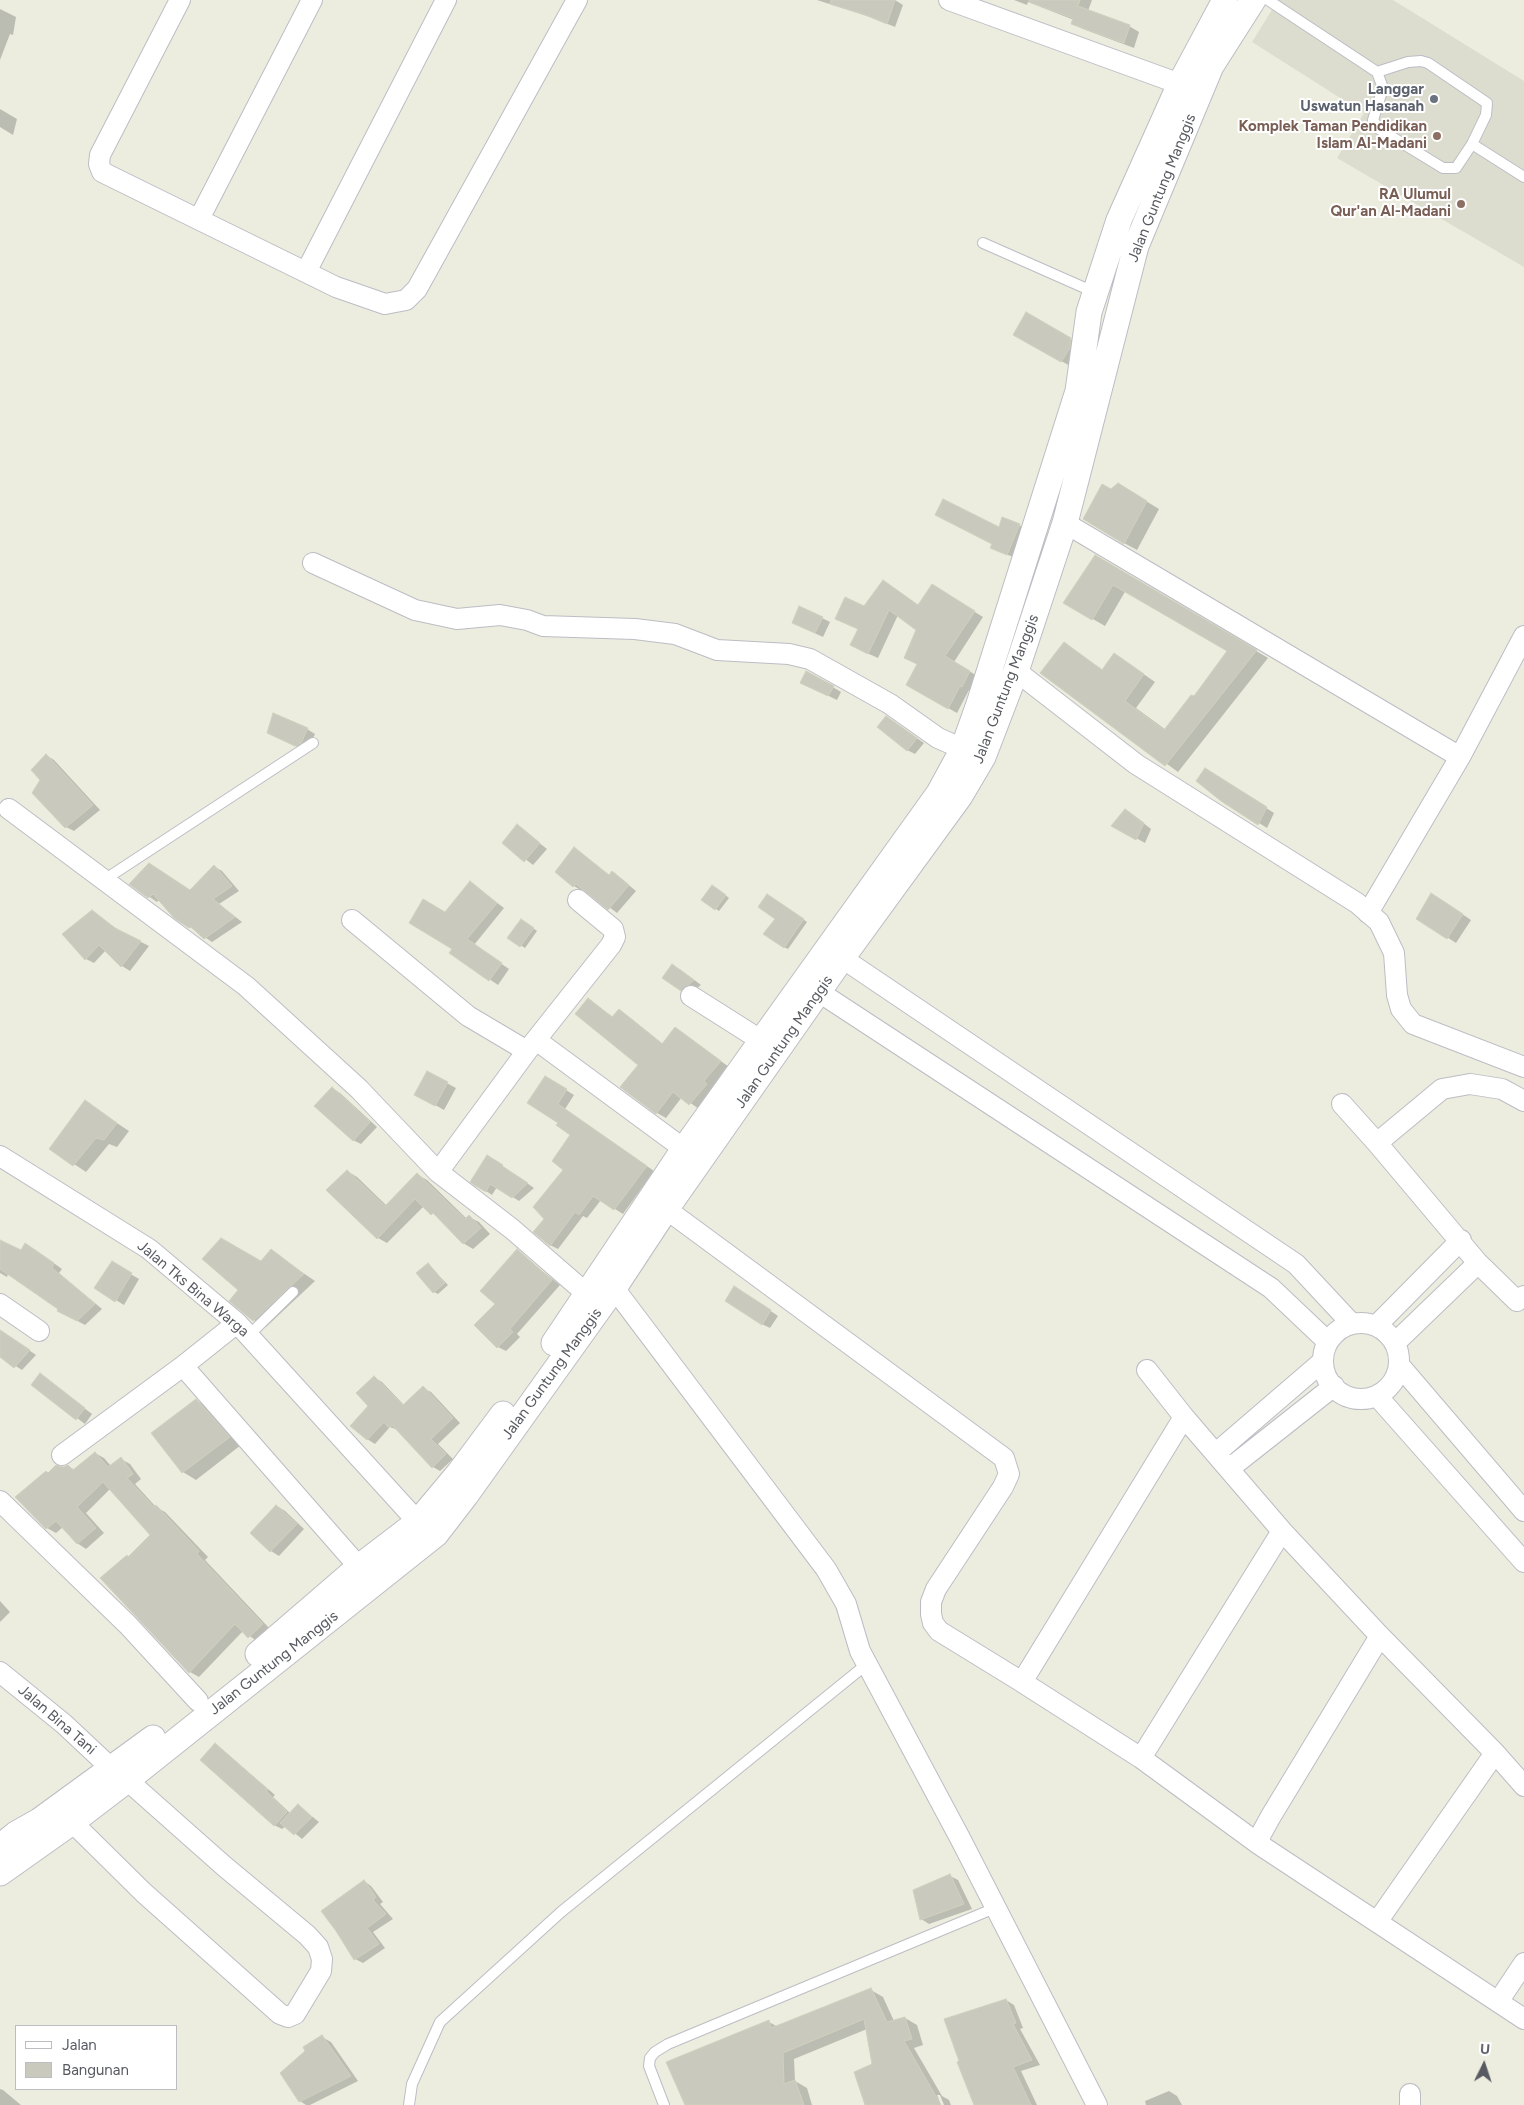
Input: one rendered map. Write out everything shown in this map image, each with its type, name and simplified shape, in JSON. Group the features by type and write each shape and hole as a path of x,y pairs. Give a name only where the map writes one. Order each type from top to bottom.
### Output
{"street":[{"path":"180,0 100,155 99,164 102,172 336,287 385,304 406,300 417,289 577,0"},
{"path":"199,219 312,0"},
{"path":"306,272 446,0"},
{"path":"949,0 1180,84"},
{"name":"Jalan Guntung Manggis","path":"0,1873 72,1822 119,1774 176,1721 274,1641 359,1567 418,1522 459,1473 542,1361 684,1149 939,792 963,749 979,704 1078,392 1089,312 1119,220 1180,84 1225,0"},
{"name":"Jalan Guntung Manggis","path":"0,1847 119,1774 436,1534 614,1288 666,1209 842,958 960,796 983,756 1016,671 1065,523 1136,246 1212,66 1253,0"},
{"path":"1065,523 1460,757"},
{"path":"313,563 414,610 457,619 500,615 527,620 543,626 635,629 675,634 717,650 789,654 810,659 890,704 938,738 963,749"},
{"path":"1368,913 1460,757 1524,636"},
{"path":"1016,671 1136,764 1357,903 1379,922 1394,953 1397,995 1401,1009 1413,1024 1524,1067"},
{"path":"9,810 209,957 284,1019 358,1089 438,1172 512,1229 587,1294"},
{"path":"438,1172 532,1045 611,945 615,937 613,929 578,900"},
{"path":"352,920 468,1016 532,1045 684,1149"},
{"path":"842,958 1296,1264 1352,1324"},
{"path":"819,992 1271,1288 1325,1351 1328,1379 1341,1393 1358,1399 1377,1396 1392,1384 1400,1366"},
{"path":"692,996 762,1041"},
{"path":"1377,1143 1442,1090 1470,1084 1502,1090 1524,1100"},
{"path":"1342,1104 1461,1240 1478,1264 1522,1302"},
{"name":"Jalan Tks Bina Warga","path":"0,1156 149,1249 242,1330 418,1522"},
{"path":"666,1209 1004,1458 1009,1474 1003,1486 936,1589 930,1602 933,1623 939,1631 1140,1758 1260,1845 1524,2019"},
{"path":"1377,1325 1461,1240"},
{"path":"1396,1342 1478,1264"},
{"path":"614,1288 705,1406 826,1569 846,1604 860,1651 1097,2105"},
{"path":"0,1304 39,1331"},
{"path":"1216,1453 1325,1351 1338,1330 1352,1324 1377,1325 1396,1342 1400,1366 1524,1511"},
{"path":"62,1455 183,1366 242,1330"},
{"path":"183,1366 359,1567"},
{"path":"1147,1370 1184,1417 1230,1468 1282,1531 1524,1786"},
{"path":"1230,1468 1334,1386"},
{"path":"1377,1396 1524,1562"},
{"path":"1022,1682 1184,1417"},
{"path":"0,1501 128,1625 198,1702"},
{"path":"1140,1758 1282,1531"},
{"path":"1260,1845 1260,1836 1270,1816 1380,1636"},
{"name":"Jalan Bina Tani","path":"0,1672 47,1709 224,1866 307,1934 318,1947 322,1959 321,1971 296,2014 288,2017 280,2014 158,1905 72,1822"},
{"path":"1378,1922 1495,1754"},
{"path":"1498,2002 1524,1964"}],"lane":[{"path":"1268,0 1377,72 1383,88 1373,120 1379,129 1443,168 1456,168 1472,144 1486,115 1488,108 1484,100 1428,63 1421,61 1408,62 1377,72"},
{"path":"1472,144 1524,176"},
{"path":"983,243 1094,292"},
{"path":"104,880 313,743"},
{"path":"242,1330 293,1292"},
{"path":"409,2105 412,2084 440,2022 561,1912 867,1664"},
{"path":"664,2105 649,2066 650,2058 655,2052 668,2044 995,1908"}],"shaded area":[{"name":"Komplek Taman Pendidikan Islam Al-Madani","path":"1278,0 1393,0 1524,81 1524,267 1337,158 1364,113 1252,42"}],"building":[{"path":"831,0 895,0 887,24 830,4"},
{"path":"1029,0 1080,0 1078,6 1130,25 1124,43 1071,24 1073,18 1029,2"},
{"path":"1026,312 1071,338 1070,348 1061,362 1013,335"},
{"path":"1118,483 1147,501 1124,544 1083,519 1102,484 1111,489"},
{"path":"943,499 999,527 1002,517 1020,524 1007,555 990,548 992,544 935,515"},
{"path":"1095,555 1257,650 1165,766 1040,673 1064,642 1102,670 1114,653 1144,674 1125,701 1164,730 1191,695 1194,696 1227,651 1113,585 1092,620 1063,603"},
{"path":"883,580 918,605 932,584 975,611 945,656 970,671 948,709 906,685 917,664 904,658 916,630 889,610 868,654 850,645 858,629 835,619 845,597 864,606"},
{"path":"799,606 823,617 815,633 792,623"},
{"path":"806,671 834,686 828,696 800,683"},
{"path":"273,713 308,728 301,743 295,746 267,733"},
{"path":"886,716 917,738 907,751 877,727"},
{"path":"46,754 93,805 65,828 32,793 40,780 31,770"},
{"path":"1205,768 1267,807 1258,825 1221,801 1196,781"},
{"path":"1125,809 1144,823 1136,840 1111,826"},
{"path":"517,824 540,843 524,862 502,843"},
{"path":"574,847 609,875 612,871 629,885 608,910 576,884 573,887 555,872"},
{"path":"149,863 190,890 214,865 232,886 213,899 235,917 204,939 191,927 189,928 174,918 153,894 148,898 129,884"},
{"path":"470,881 497,903 467,939 502,963 489,981 449,953 452,949 409,923 423,899 445,912"},
{"path":"712,885 726,895 715,910 701,900"},
{"path":"1431,893 1463,914 1447,939 1416,919"},
{"path":"767,894 804,919 784,948 763,934 775,919 758,907"},
{"path":"92,910 115,928 141,941 121,967 99,945 85,960 62,934"},
{"path":"521,919 534,928 520,947 507,938"},
{"path":"672,964 694,980 681,991 662,978"},
{"path":"588,998 612,1017 619,1009 662,1044 675,1027 721,1061 704,1081 707,1084 689,1105 673,1092 656,1114 620,1087 638,1065 575,1014"},
{"path":"427,1071 448,1082 435,1106 414,1095"},
{"path":"545,1076 567,1089 558,1104 647,1166 614,1210 593,1196 579,1215 575,1212 550,1246 533,1232 544,1219 533,1207 563,1170 552,1161 570,1135 556,1125 558,1123 527,1103"},
{"path":"332,1087 370,1122 353,1141 314,1106"},
{"path":"85,1100 117,1123 104,1140 96,1138 73,1166 49,1149"},
{"path":"487,1155 528,1183 512,1198 490,1184 486,1192 470,1182"},
{"path":"347,1170 385,1206 417,1173 465,1219 469,1215 481,1228 463,1244 433,1213 431,1215 415,1199 377,1239 326,1190"},
{"path":"221,1238 261,1261 271,1249 304,1274 253,1321 229,1301 238,1290 202,1259"},
{"path":"0,1240 21,1250 25,1243 54,1263 52,1268 95,1304 77,1321 57,1311 58,1309 0,1269"},
{"path":"517,1249 552,1280 510,1329 513,1332 497,1348 474,1325 495,1304 480,1291"},
{"path":"112,1261 132,1273 115,1302 94,1288"},
{"path":"428,1263 445,1283 433,1293 416,1273"},
{"path":"734,1286 771,1310 762,1325 725,1301"},
{"path":"0,1330 30,1350 14,1368 0,1357"},
{"path":"40,1373 85,1408 76,1420 31,1385"},
{"path":"374,1376 403,1405 423,1386 453,1418 431,1439 446,1454 432,1468 392,1425 389,1428 384,1422 367,1440 350,1426 368,1406 356,1393"},
{"path":"196,1399 230,1437 182,1473 151,1433"},
{"path":"95,1452 108,1467 121,1457 133,1474 127,1478 154,1507 156,1505 199,1551 197,1554 263,1624 248,1638 235,1624 189,1673 100,1578 127,1555 128,1557 150,1535 103,1482 77,1507 96,1528 77,1544 56,1521 46,1529 15,1497 56,1465 63,1467 68,1465 73,1470"},
{"path":"276,1505 297,1524 270,1552 250,1533"},
{"path":"215,1743 268,1790 266,1791 287,1812 274,1826 200,1760"},
{"path":"298,1804 312,1817 294,1835 280,1823"},
{"path":"950,1874 964,1904 920,1920 913,1890"},
{"path":"364,1880 376,1897 373,1900 386,1914 367,1928 379,1944 354,1960 321,1911"},
{"path":"871,1988 887,2022 905,2017 912,2039 904,2041 941,2105 865,2105 854,2072 872,2064 864,2019 783,2053 784,2084 795,2080 804,2105 685,2105 666,2062 769,2020 771,2028"},
{"path":"1006,1999 1016,2023 1013,2024 1032,2060 1013,2067 1031,2105 974,2105 957,2062 959,2061 944,2019"},
{"path":"322,2035 351,2076 299,2102 280,2073 305,2051 303,2047"}],"place":[{"name":"Langgar Uswatun Hasanah","path":"1434,99"},
{"name":"Komplek Taman Pendidikan Islam Al-Madani","path":"1437,136"},
{"name":"RA Ulumul Qur'an Al-Madani","path":"1461,204"}]}
